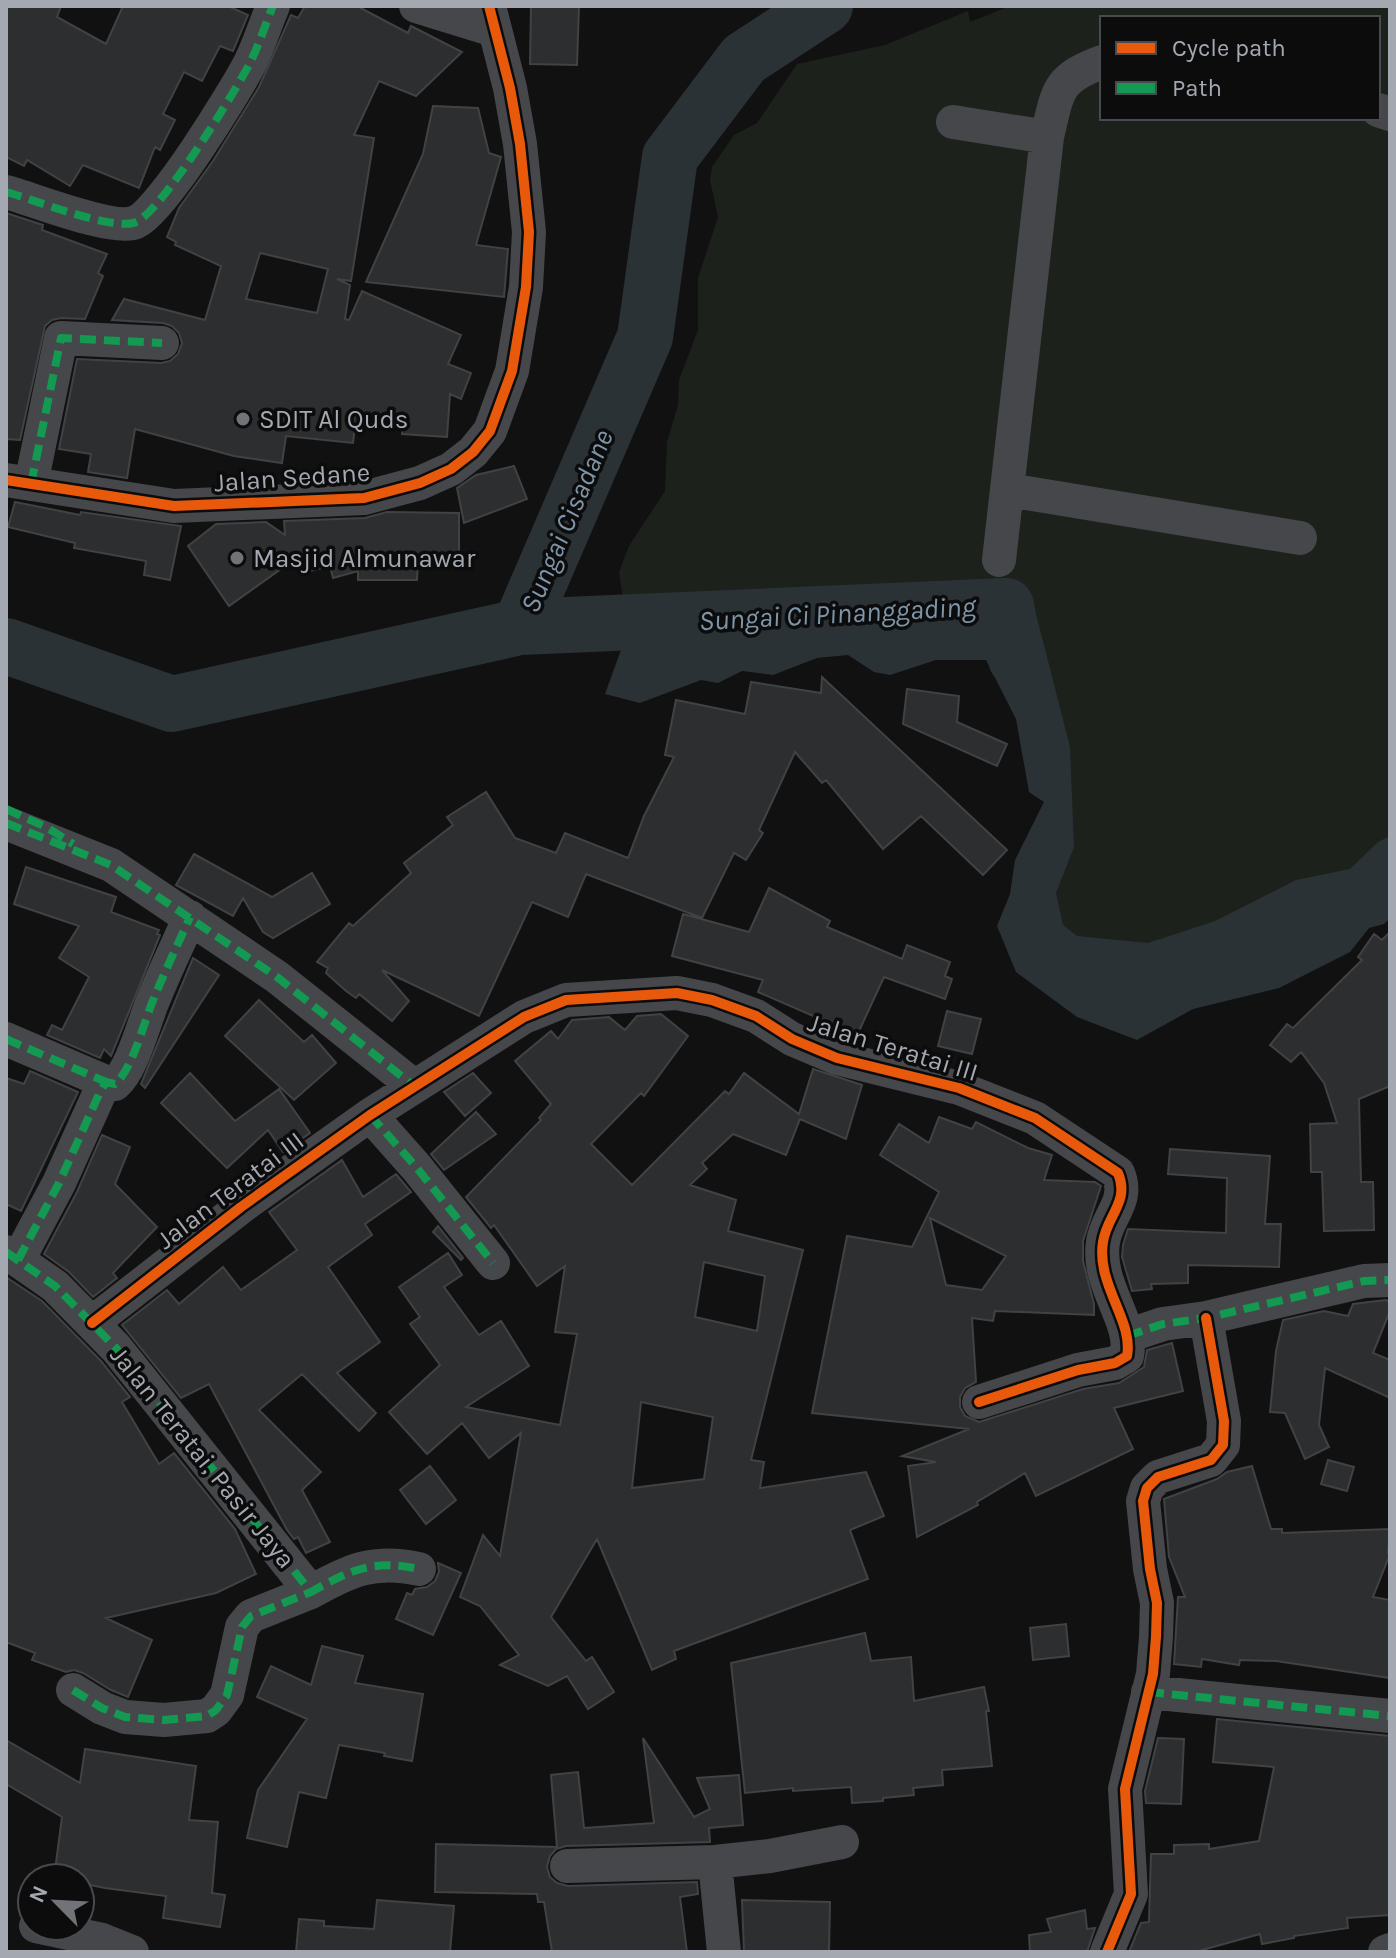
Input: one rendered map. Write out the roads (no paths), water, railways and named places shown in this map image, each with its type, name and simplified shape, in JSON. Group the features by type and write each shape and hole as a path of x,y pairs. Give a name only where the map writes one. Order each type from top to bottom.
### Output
{"street":[{"path":"6,192 113,224 137,222 161,199 207,135 251,62 273,6"},
{"path":"416,6 491,18"},
{"name":"Jalan Sedane","path":"19,482 174,506 364,498 420,483 451,469 473,452 490,431 512,371 526,287 529,232 520,144 510,88 491,18"},
{"path":"999,560 1047,137 1057,97 1073,73 1100,63"},
{"path":"953,122 1047,137"},
{"path":"19,482 61,338 162,343"},
{"path":"1008,490 1300,538"},
{"path":"6,809 71,840 78,852"},
{"path":"6,823 111,865 277,977 414,1086"},
{"path":"6,1039 115,1084 122,1077 190,917"},
{"name":"Jalan Teratai III","path":"92,1323 241,1207 370,1115 524,1017 566,1000 677,993 712,1000 756,1016 792,1039 837,1058 959,1088 1035,1118 1118,1173 1123,1185 1122,1199 1103,1242 1102,1267 1127,1336"},
{"path":"12,1256 59,1183 106,1082"},
{"path":"370,1115 493,1263"},
{"name":"Jalan Teratai, Pasir Jaya","path":"12,1256 55,1286 116,1348 311,1592 348,1573 385,1563 419,1569"},
{"path":"979,1402 1078,1370 1124,1360 1128,1351 1127,1336 1163,1324 1206,1318 1364,1281 1390,1280"},
{"path":"1107,1952 1131,1894 1125,1789 1148,1692 1156,1637 1157,1603 1143,1501 1147,1488 1158,1477 1211,1460 1223,1445 1224,1421 1206,1318"},
{"path":"73,1690 102,1708 125,1717 164,1720 207,1716 227,1695 242,1627 251,1616 311,1592"},
{"path":"1148,1692 1390,1716"},
{"path":"567,1866 715,1862 770,1856 842,1842"},
{"path":"715,1862 724,1952"},
{"path":"96,1939 132,1952"}],"water":[{"path":"886,590 890,606 905,617 975,614 989,602 1037,618 1070,747 1074,847 1056,893 1063,925 1077,936 1148,943 1215,921 1296,880 1350,869 1378,842 1390,836 1390,918 1384,924 1369,928 1350,952 1279,988 1193,1009 1137,1040 1077,1017 1016,972 997,926 1010,894 1015,860 1044,802 1029,792 1016,719 986,660 936,660 890,675 874,672 848,655 817,658 773,675 742,671 718,683 701,680 640,703 605,694 629,628 642,639 715,626 769,625 819,604 837,608 869,591"}],"waterway":[{"name":"Sungai Cisadane","path":"6,646 172,704 520,627 645,337 670,157 744,59 825,6"},
{"name":"Sungai Ci Pinanggading","path":"520,627 1006,606 1016,659"}],"place":[{"name":"SDIT Al Quds","path":"243,419"},
{"name":"Masjid Almunawar","path":"237,558"}]}
